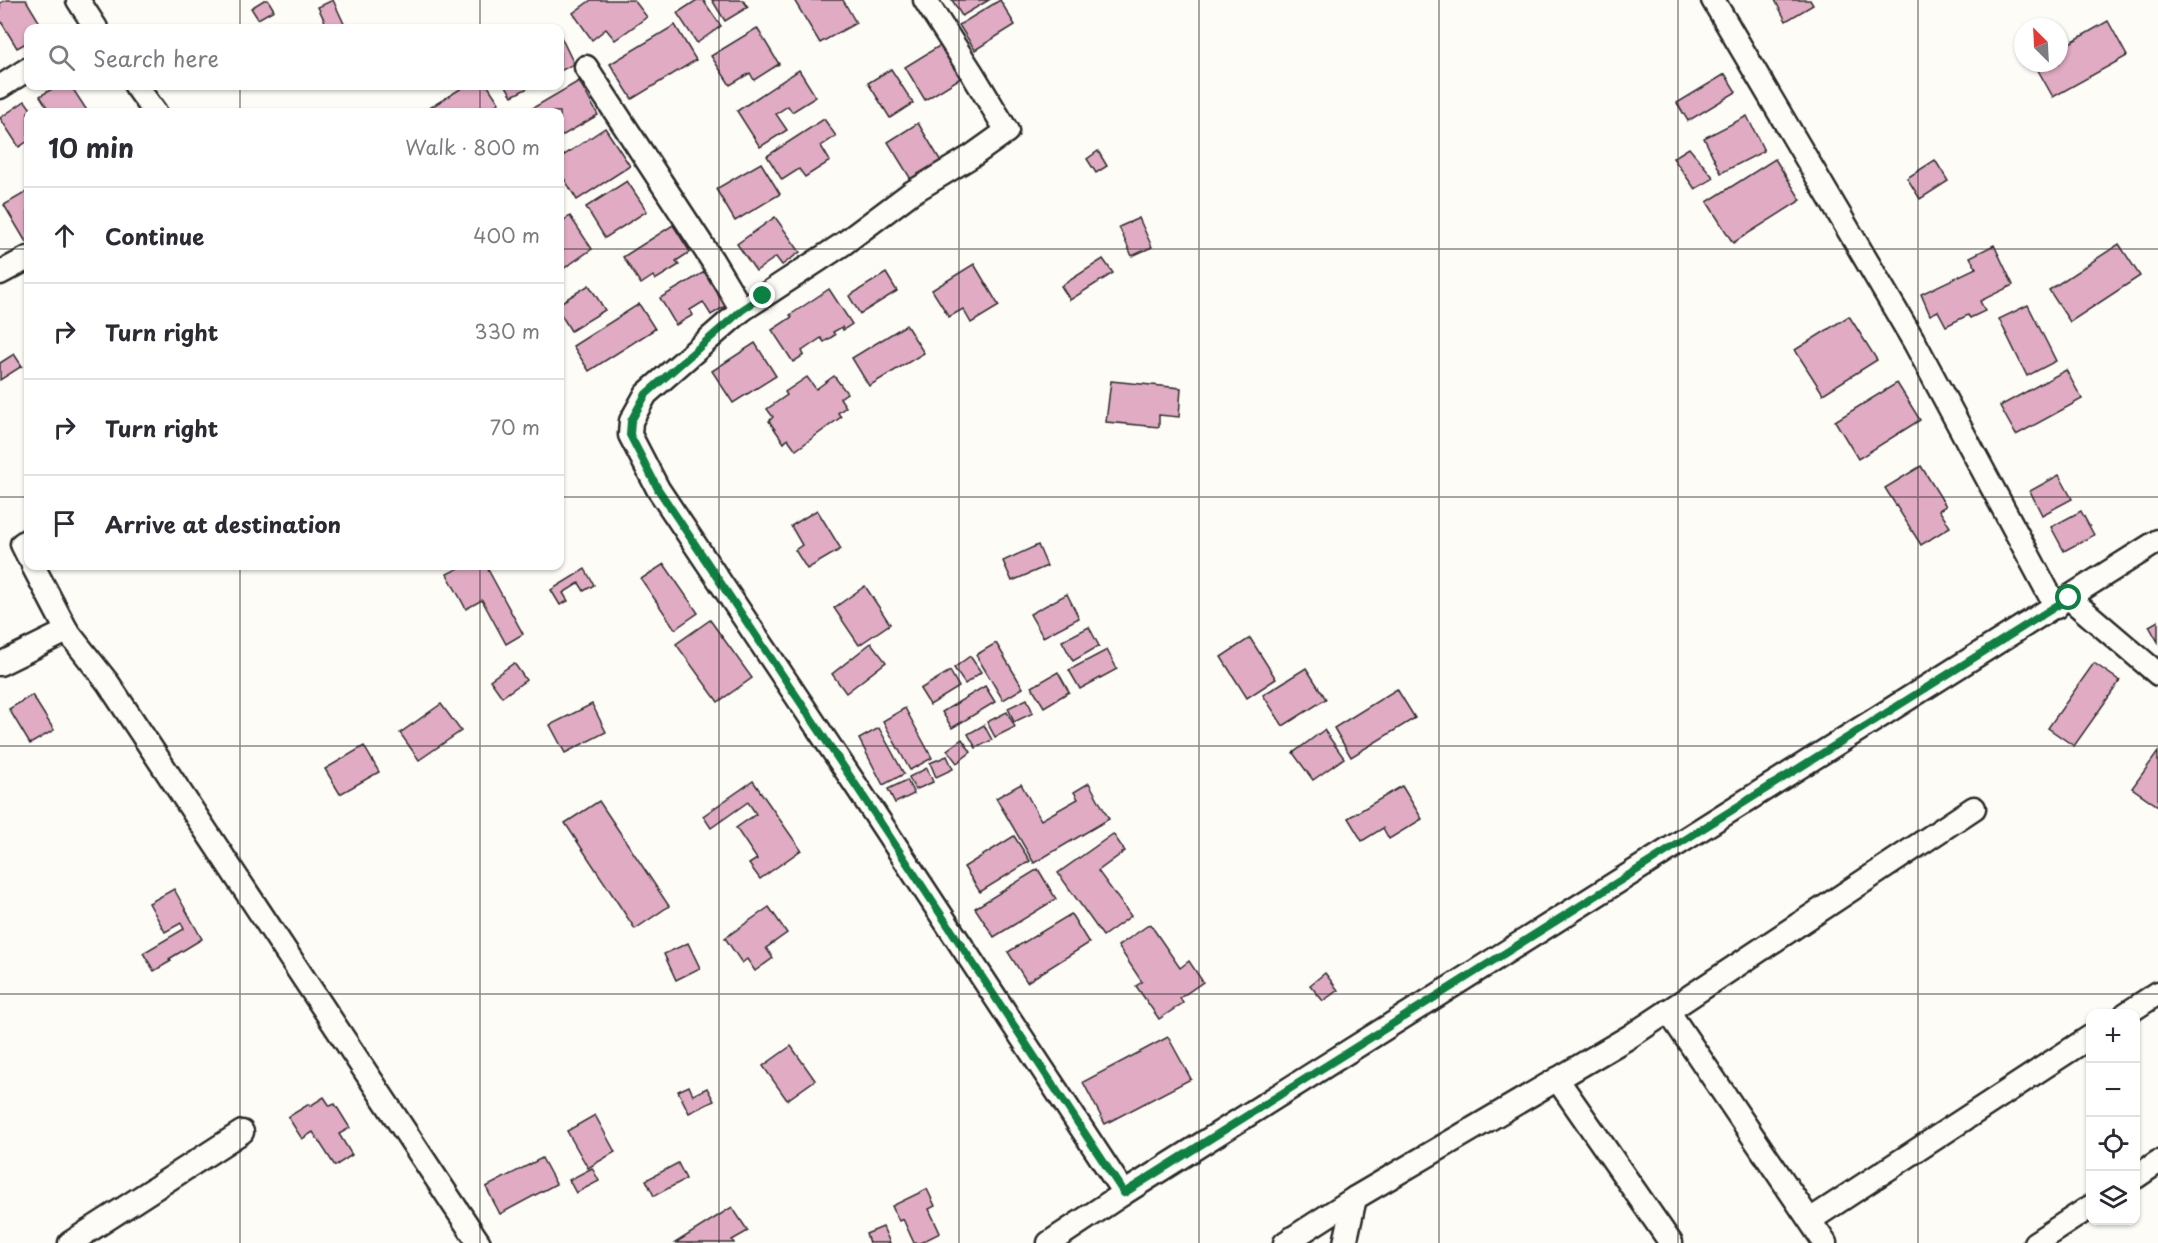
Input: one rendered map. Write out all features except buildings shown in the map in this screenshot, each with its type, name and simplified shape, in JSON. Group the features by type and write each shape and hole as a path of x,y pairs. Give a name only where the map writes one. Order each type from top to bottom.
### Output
{"street":[{"path":"78,0 93,24"},
{"path":"925,0 1007,131 972,156 911,193 843,244 742,310 646,394 631,421 630,435 658,489 1124,1193"},
{"path":"1713,0 1915,343 2063,602 2158,674"},
{"path":"586,67 742,310"},
{"path":"0,87 24,72"},
{"path":"139,90 152,108"},
{"path":"0,273 24,260"},
{"path":"1049,1243 1124,1193 2158,541"},
{"path":"35,570 67,631 108,683 479,1243"},
{"path":"0,664 67,631"},
{"path":"1286,1243 1355,1198 1629,1037 1974,808"},
{"path":"2134,1009 2158,993"},
{"path":"1668,1011 1816,1236 2086,1041"},
{"path":"1557,1079 1671,1243"},
{"path":"70,1243 242,1132"},
{"path":"2140,1174 2158,1162"},
{"path":"1345,1243 1355,1198"},
{"path":"2035,1243 2086,1210"}],"route":[{"path":"763,296 742,310 646,394 631,421 630,435 658,489 1124,1193 2069,598"}]}
